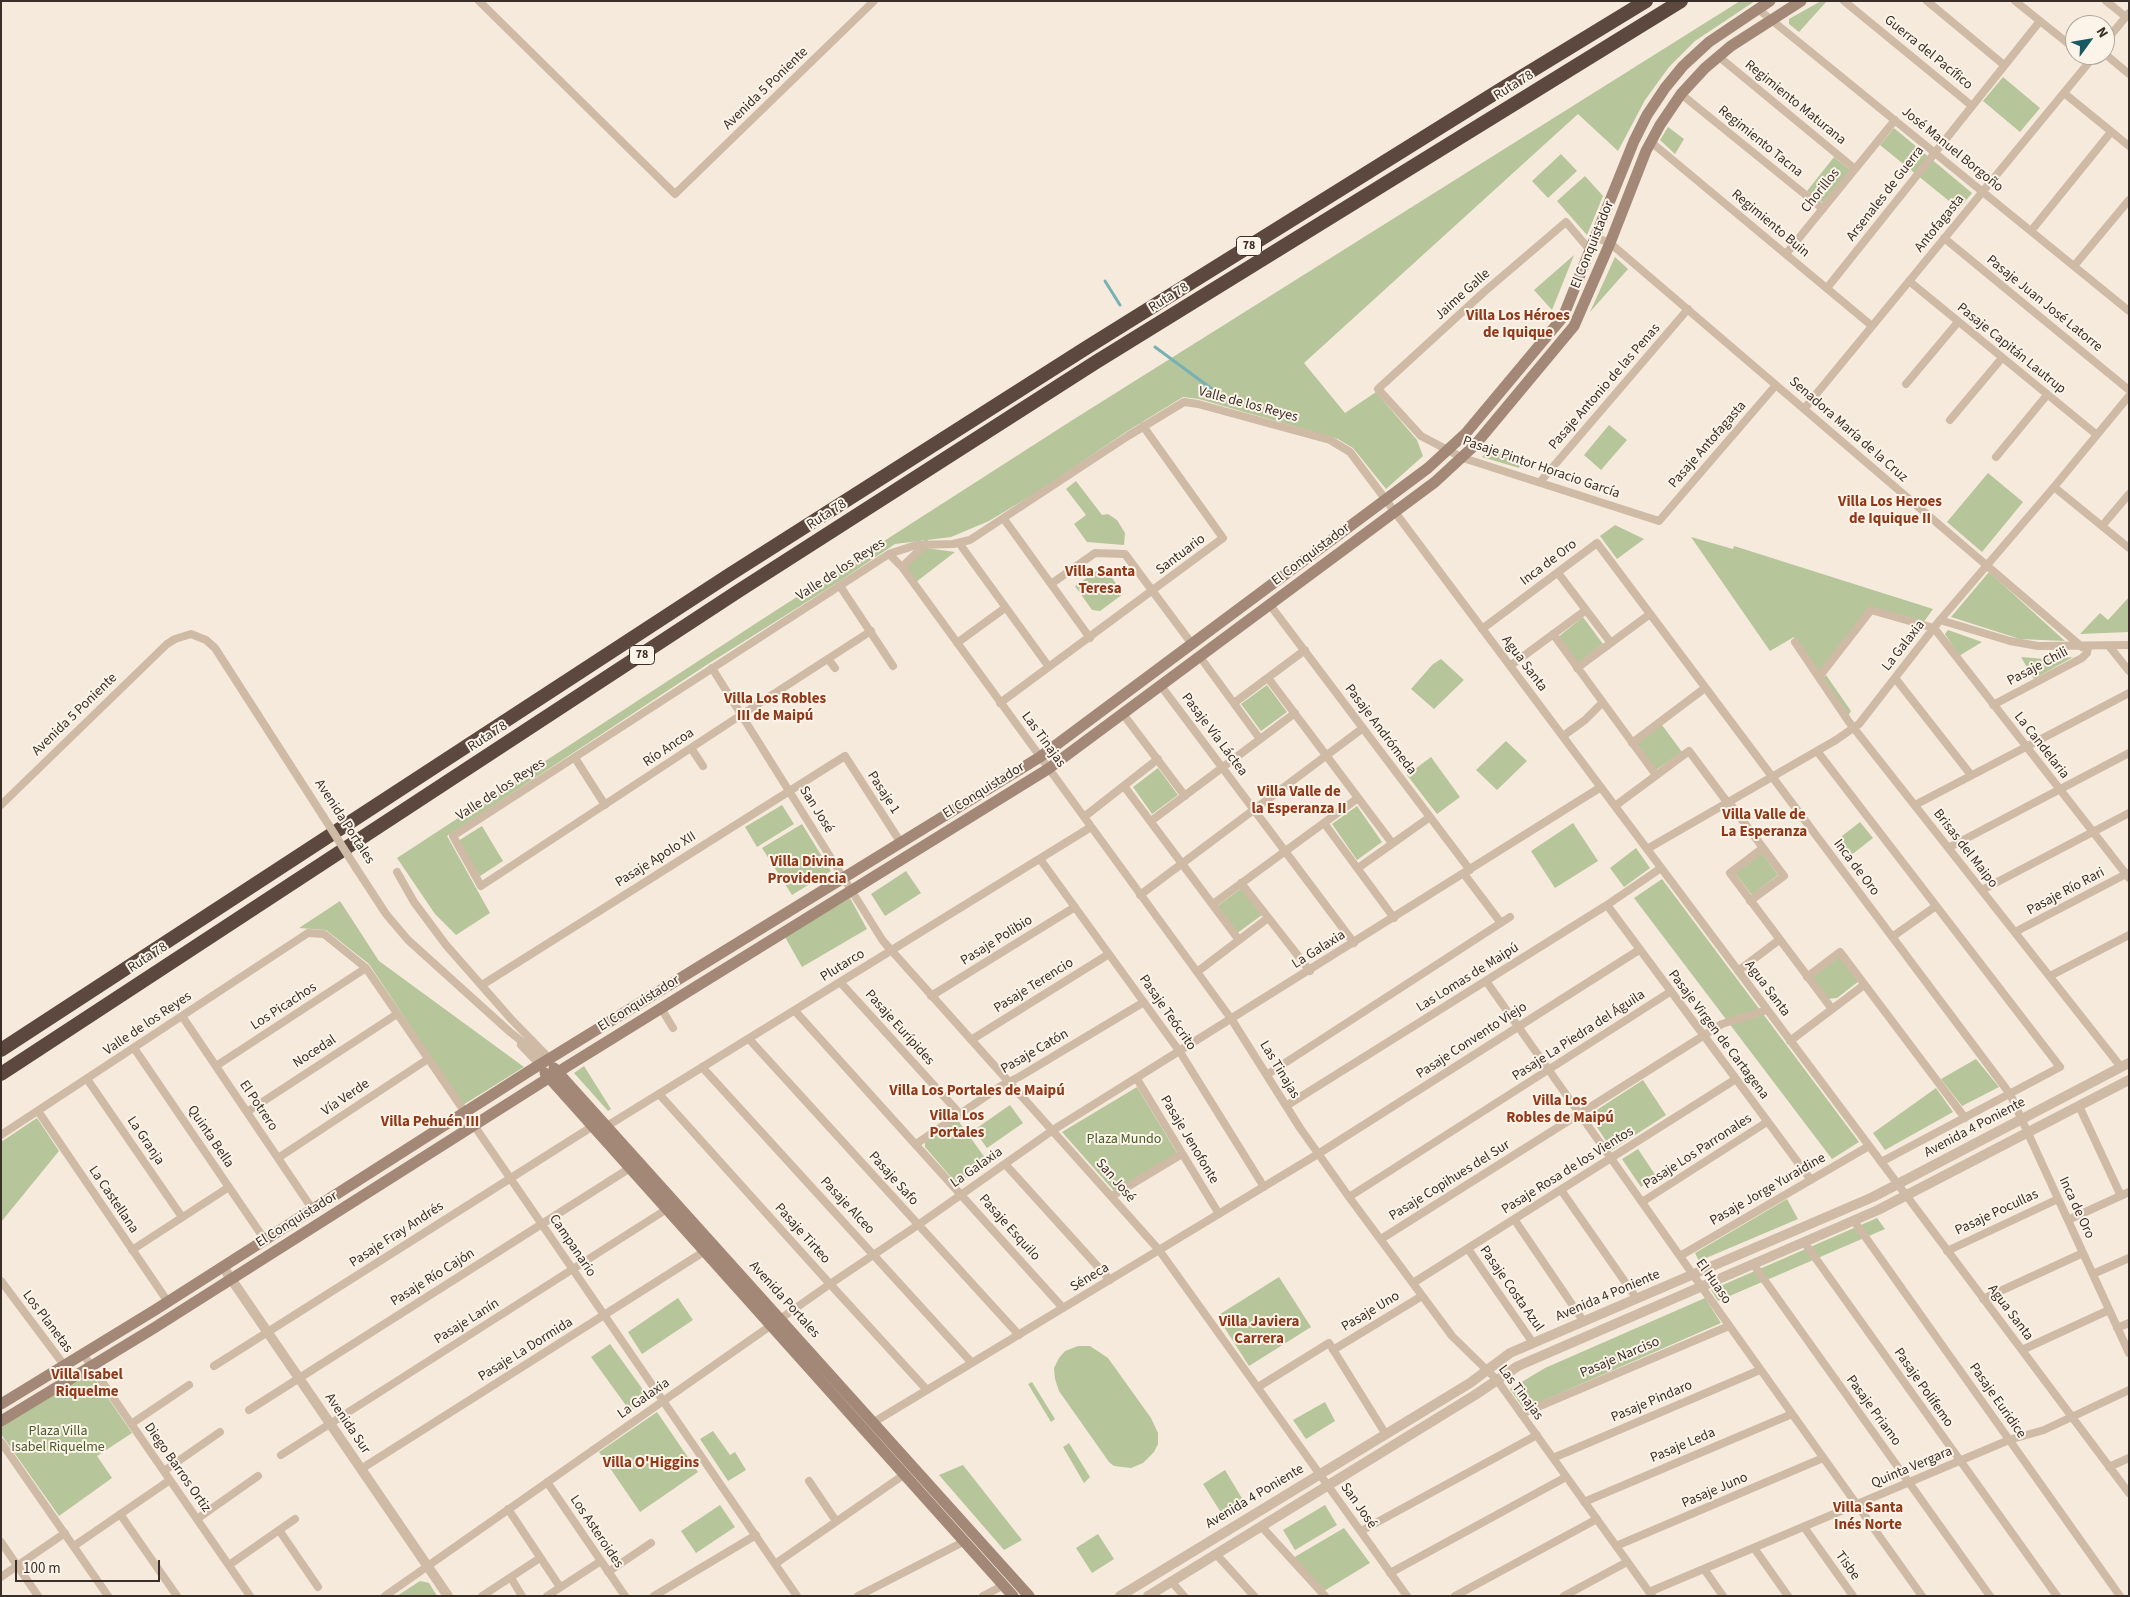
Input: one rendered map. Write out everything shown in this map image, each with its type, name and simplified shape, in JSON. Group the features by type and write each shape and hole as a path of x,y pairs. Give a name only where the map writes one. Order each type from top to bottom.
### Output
{"highway":[{"name":"Ruta 78","path":"1,1050 721,580 1069,358 1311,206 1646,1"},
{"name":"Ruta 78","path":"1,1074 732,596 1072,378 1680,2"}],"main road":[{"name":"El Conquistador","path":"1,1404 168,1302 545,1062 1040,758 1450,449 1466,433 1558,324 1569,304 1594,237 1634,141 1647,115 1665,88 1683,66 1708,42 1770,1"},
{"name":"El Conquistador","path":"1,1420 73,1378 554,1074 1048,769 1435,482 1463,458 1569,334 1580,315 1651,142 1681,94 1718,56 1744,36 1801,1"},
{"name":"Avenida Portales","path":"545,1062 592,1126 705,1251 874,1422 1029,1596"},
{"name":"Avenida Portales","path":"554,1074 607,1126 905,1474 1013,1596"}],"street":[{"name":"Avenida 5 Poniente","path":"479,1 675,194 874,1"},
{"name":"Guerra del Pacífico","path":"1844,1 1972,106"},
{"path":"1927,1 2004,65"},
{"path":"2015,1 2065,42"},
{"path":"2106,1 2127,15 2115,30"},
{"name":"José Manuel Borgoño","path":"1758,9 2129,311"},
{"name":"Arsenales de Guerra","path":"1827,288 2040,21"},
{"name":"Regimiento Maturana","path":"1718,56 1855,169"},
{"path":"2115,62 2129,74"},
{"name":"Antofagasta","path":"1804,409 2086,65"},
{"path":"2064,93 2129,146"},
{"name":"Regimiento Tacna","path":"1681,94 1823,209"},
{"name":"Chorillos","path":"1786,254 1895,120"},
{"path":"2031,231 2111,132"},
{"name":"Regimiento Buin","path":"1651,142 1872,326"},
{"path":"2074,266 2129,200"},
{"name":"Jaime Galle","path":"1378,389 1484,292 1566,222 1590,249"},
{"name":"Senadora María de la Cruz","path":"1594,237 1610,243 2085,647"},
{"name":"Pasaje Juan José Latorre","path":"1944,238 2129,390"},
{"name":"Pasaje Capitán Lautrup","path":"1909,282 2097,435"},
{"name":"Pasaje Antonio de las Penas","path":"1540,482 1688,309"},
{"path":"1906,384 1958,322"},
{"path":"1950,420 2002,358"},
{"name":"Pasaje Antofagasta","path":"1659,521 1776,385"},
{"name":"Pasaje Pintor Horacio García","path":"1378,389 1421,436 1450,449 1463,458 1659,521"},
{"path":"1996,456 2047,395"},
{"name":"La Galaxia","path":"1647,849 1854,728 1940,620 2129,396"},
{"name":"Valle de los Reyes","path":"481,886 453,836 889,554 906,547 959,543 970,540 1178,404 1190,402 1330,440 1350,452 1385,499"},
{"name":"Santuario","path":"1000,703 1153,592 1223,538 1143,426"},
{"path":"2054,487 2129,548"},
{"path":"2102,526 2129,494"},
{"name":"Agua Santa","path":"1385,499 2129,1493"},
{"path":"1004,519 1090,638"},
{"path":"959,543 1049,668"},
{"name":"Inca de Oro","path":"1482,629 1597,543 2010,1094 2129,1352"},
{"path":"902,567 926,544"},
{"path":"1052,584 1095,553 1125,554 1192,644"},
{"name":"Las Tinajas","path":"889,554 902,567 1232,1020 1268,1074 1286,1106 1349,1197 1452,1336 1497,1380 1650,1594"},
{"path":"1558,573 1611,642"},
{"path":"840,586 893,666"},
{"name":"Pasaje Andrómeda","path":"1270,604 1430,817 1501,923"},
{"path":"957,643 1006,608"},
{"path":"1510,666 1586,610"},
{"path":"1819,677 1871,610 1934,628"},
{"path":"1577,668 1650,614"},
{"path":"1940,620 2024,644 2085,647 2129,644"},
{"name":"La Candelaria","path":"1934,628 2059,790 2128,875"},
{"name":"Río Ancoa","path":"481,886 871,631"},
{"name":"Avenida Portales","path":"167,644 191,634 206,640 215,648 386,914 408,940 545,1062"},
{"path":"1553,634 1656,775"},
{"name":"Brisas del Maipo","path":"1795,642 1854,728 1914,805 2050,976 2125,1065"},
{"name":"Avenida 5 Poniente","path":"1,805 167,644"},
{"path":"2109,646 2129,671"},
{"name":"Pasaje Chili","path":"1993,705 2082,658 2087,653 2085,647"},
{"path":"1234,703 1305,650"},
{"path":"1200,657 1260,739"},
{"path":"828,659 834,668"},
{"name":"San José","path":"712,668 877,932 891,951 1054,1130 1159,1250 1407,1596"},
{"path":"1268,678 1392,843"},
{"path":"1895,678 1971,775"},
{"name":"Pasaje Vía Láctea","path":"1161,686 1354,943"},
{"path":"1632,743 1705,688"},
{"path":"1914,805 2129,693"},
{"path":"1563,736 1585,720 1602,703"},
{"path":"1123,714 1185,796"},
{"path":"1151,822 1295,714"},
{"path":"1140,895 1363,728"},
{"path":"691,748 704,766"},
{"path":"1615,806 1689,751 1784,876 1750,901"},
{"path":"1817,751 2060,1067 1881,1162"},
{"path":"1948,848 2129,753"},
{"name":"Pasaje Apolo XII","path":"482,986 845,756"},
{"name":"Pasaje 1","path":"845,756 901,843"},
{"path":"575,758 605,805"},
{"path":"1084,818 1158,759"},
{"path":"1124,786 1239,940"},
{"name":"La Galaxia","path":"385,1596 830,1284 1054,1130 1310,971 1600,787"},
{"path":"1213,904 1358,798"},
{"path":"1982,890 2129,813"},
{"path":"1358,868 1430,817"},
{"path":"1324,823 1394,918"},
{"name":"Plutarco","path":"607,1126 1091,828"},
{"path":"1763,848 1730,873 1832,1009"},
{"name":"Pasaje Teócrito","path":"1040,859 1180,1052 1264,1187"},
{"name":"Las Lomas de Maipú","path":"1286,1106 1607,905 1661,868"},
{"path":"397,872 414,902 433,929 513,1021 545,1062"},
{"name":"Pasaje Río Rari","path":"2015,932 2128,875"},
{"path":"1241,883 1310,971"},
{"name":"Pasaje Virgen de Cartagena","path":"1607,905 1811,1180"},
{"path":"1892,937 1936,906"},
{"name":"Pasaje Polibio","path":"931,996 1075,907"},
{"path":"1268,1074 1510,917"},
{"path":"1197,972 1268,918"},
{"name":"Valle de los Reyes","path":"1,1135 308,933"},
{"name":"Campanario","path":"308,933 324,934 366,968 464,1114 474,1125 797,1596"},
{"path":"2050,976 2129,934"},
{"path":"1738,971 1780,940"},
{"name":"Pasaje Convento Viejo","path":"1318,1154 1639,950"},
{"path":"1807,977 1840,952 1965,1118"},
{"name":"Pasaje Terencio","path":"971,1040 1110,954"},
{"name":"Los Picachos","path":"216,1066 366,968"},
{"name":"El Huaso","path":"1486,981 1922,1596"},
{"name":"Pasaje Eurípides","path":"840,982 960,1114"},
{"path":"1790,1041 1864,985"},
{"name":"Pasaje La Piedra del Águila","path":"1349,1197 1670,992"},
{"name":"Pasaje Catón","path":"916,1144 1009,1082 1144,1002"},
{"path":"661,1008 673,1028"},
{"name":"Pasaje Esquilo","path":"795,1010 1063,1308"},
{"name":"Pasaje Copihues del Sur","path":"1380,1239 1704,1036 1734,1019 1767,1010"},
{"name":"Nocedal","path":"247,1112 397,1014"},
{"name":"El Potrero","path":"182,1016 313,1210"},
{"path":"510,1032 514,1028 513,1021"},
{"name":"Pasaje Safo","path":"749,1039 1019,1335"},
{"name":"Quinta Bella","path":"134,1048 265,1240"},
{"name":"Vía Verde","path":"278,1158 428,1059"},
{"name":"Avenida 4 Poniente","path":"1120,1596 1319,1473 1470,1383 1510,1353 1864,1201 1898,1185 2125,1065"},
{"name":"Pasaje Alceo","path":"702,1067 972,1363"},
{"name":"La Granja","path":"87,1079 182,1217"},
{"name":"Pasaje Jenofonte","path":"1137,1079 1219,1214"},
{"name":"Pasaje Rosa de los Vientos","path":"1413,1283 1736,1080"},
{"name":"Avenida 4 Poniente","path":"1148,1596 1529,1361 1854,1221 1907,1196 2129,1080"},
{"name":"Pasaje Tirteo","path":"659,1094 928,1390"},
{"path":"2068,1220 2125,1194 2079,1106"},
{"name":"La Castellana","path":"38,1112 168,1302"},
{"name":"Pasaje Los Parronales","path":"1642,1202 1767,1122"},
{"name":"Pasaje Fray Andrés","path":"214,1366 592,1126"},
{"name":"Pasaje Jorge Yuraidine","path":"1680,1256 1869,1146"},
{"path":"1112,1196 1182,1154"},
{"name":"Séneca","path":"874,1422 1318,1154"},
{"path":"1005,1164 1110,1280"},
{"name":"Pasaje Río Cajón","path":"249,1410 630,1168"},
{"path":"132,1250 228,1187"},
{"path":"1561,1190 1637,1299"},
{"name":"Pasaje Pocullas","path":"1947,1251 2058,1199"},
{"name":"Pasaje Lanín","path":"281,1455 667,1209"},
{"path":"1514,1220 1584,1322"},
{"name":"Pasaje Euridice","path":"1854,1221 2120,1596"},
{"name":"Pasaje Polifemo","path":"1804,1242 2057,1596"},
{"name":"Pasaje Costa Azul","path":"1468,1249 1533,1343"},
{"name":"Pasaje La Dormida","path":"361,1469 705,1251"},
{"path":"1983,1298 2083,1253"},
{"path":"2093,1274 2129,1258"},
{"name":"Pasaje Priamo","path":"1753,1264 1990,1596"},
{"name":"Avenida Sur","path":"223,1267 448,1596"},
{"name":"Los Planetas","path":"1,1281 73,1378"},
{"name":"Pasaje Uno","path":"1333,1350 1422,1296"},
{"path":"2022,1350 2109,1310"},
{"path":"2117,1328 2129,1323"},
{"name":"Pasaje Narciso","path":"1521,1414 1729,1326"},
{"path":"1258,1387 1329,1343 1385,1433"},
{"name":"Diego Barros Ortiz","path":"83,1354 250,1596"},
{"name":"Pasaje Pindaro","path":"1553,1458 1760,1370"},
{"path":"131,1424 189,1385"},
{"name":"Quinta Vergara","path":"1650,1594 1704,1569 2009,1440 2044,1430 2129,1390"},
{"name":"Pasaje Leda","path":"1584,1502 1792,1414"},
{"path":"164,1471 220,1432"},
{"path":"1360,1531 1536,1435"},
{"path":"1,1442 108,1596"},
{"name":"Pasaje Juno","path":"1616,1546 1824,1458"},
{"path":"2109,1467 2129,1458"},
{"path":"775,1564 905,1474"},
{"path":"197,1519 258,1476"},
{"path":"1390,1573 1566,1477"},
{"path":"74,1546 170,1480"},
{"path":"809,1481 836,1522"},
{"name":"Los Asteroides","path":"547,1482 624,1596"},
{"path":"508,1509 560,1587"},
{"path":"120,1514 177,1596"},
{"path":"229,1565 295,1519"},
{"path":"1455,1596 1597,1519"},
{"path":"1261,1526 1325,1596"},
{"name":"Tisbe","path":"1804,1527 1853,1596"},
{"path":"279,1530 318,1587"},
{"path":"1,1577 65,1533"},
{"path":"654,1596 756,1535"},
{"path":"858,1596 965,1541"},
{"path":"1,1542 38,1596"},
{"path":"608,1572 651,1543"},
{"path":"1754,1548 1788,1596"},
{"path":"1216,1554 1254,1596"},
{"path":"482,1596 540,1558"},
{"path":"547,1596 601,1561"},
{"path":"1564,1596 1627,1562"},
{"path":"1704,1569 1723,1596"},
{"path":"511,1578 522,1596"},
{"path":"1171,1581 1184,1596"},
{"path":"983,1596 1004,1585"}],"green space":[{"path":"1740,1 1755,1 1695,41 1669,67 1645,100 1618,151 1578,114 1304,363 1345,413 1376,392 1417,440 1423,456 1386,489 1353,448 1338,439 1199,399 1183,397 1126,432 1042,489 989,521 951,537 895,544 708,664 447,836 490,913 456,935 435,914 397,858 761,620 1071,421"},
{"path":"1821,1 1827,1 1799,32 1789,24 1789,19"},
{"path":"2003,77 2040,108 2020,132 1983,101"},
{"path":"1668,127 1684,139 1675,154 1660,140"},
{"path":"1894,128 1972,193 1959,209 1880,145"},
{"path":"1561,154 1577,171 1548,198 1532,181"},
{"path":"1834,157 1850,170 1823,203 1807,191"},
{"path":"1585,176 1603,196 1587,235 1557,201"},
{"path":"1574,255 1552,310 1534,290"},
{"path":"1615,257 1628,269 1590,312"},
{"path":"1609,425 1627,440 1601,470 1584,455"},
{"path":"1491,446 1520,466 1519,468 1482,457"},
{"path":"1988,473 2023,502 1982,552 1947,522"},
{"path":"1076,481 1102,515 1108,514 1117,520 1125,533 1124,545 1087,542 1074,524 1086,515 1066,489"},
{"path":"1615,525 1644,539 1617,559 1600,536"},
{"path":"1691,537 1733,549 1734,546 1933,609 1923,623 1870,607 1818,673 1794,637 1770,651"},
{"path":"926,548 955,552 916,582 904,567"},
{"path":"1104,566 1123,594 1100,611 1092,610 1075,586"},
{"path":"1989,572 2065,641 2020,639 1951,617"},
{"path":"2129,597 2129,632 2080,634 2100,613 2108,620"},
{"path":"1583,617 1603,644 1578,663 1558,637"},
{"path":"1948,630 1982,642 1959,656 1945,634"},
{"path":"2021,657 2044,659 2073,657 2034,679"},
{"path":"1441,659 1464,680 1434,709 1411,689 1433,664"},
{"path":"1826,675 1851,711 1848,716 1823,678"},
{"path":"1267,685 1287,712 1261,731 1241,704"},
{"path":"1662,725 1682,752 1656,770 1636,743"},
{"path":"1506,741 1527,761 1497,790 1476,770"},
{"path":"1431,757 1460,797 1437,814 1407,775"},
{"path":"1158,768 1178,795 1152,814 1133,787"},
{"path":"782,805 794,824 757,847 745,827"},
{"path":"1357,806 1382,842 1357,860 1332,824"},
{"path":"1860,822 1873,838 1845,860 1833,843"},
{"path":"1573,823 1598,861 1555,888 1531,851"},
{"path":"802,824 831,871 792,895 762,848"},
{"path":"482,826 503,861 480,876 458,841"},
{"path":"1636,848 1650,868 1624,887 1610,868"},
{"path":"1762,853 1778,875 1752,895 1735,873"},
{"path":"906,871 921,893 885,916 871,894"},
{"path":"1662,879 1859,1142 1832,1159 1634,898"},
{"path":"1242,888 1262,915 1236,934 1216,907"},
{"path":"850,898 867,929 802,967 785,937"},
{"path":"340,901 379,961 524,1067 463,1105 369,964 326,930 299,928"},
{"path":"1840,956 1859,981 1837,998 1827,999 1812,978"},
{"path":"1976,1059 1999,1087 1962,1106 1941,1079"},
{"path":"584,1066 611,1109 608,1111 574,1073"},
{"path":"1643,1080 1666,1115 1612,1150 1589,1115"},
{"name":"Plaza Mundo","path":"1137,1087 1177,1153 1114,1191 1062,1132"},
{"path":"1936,1088 1953,1112 1885,1150 1873,1133"},
{"path":"1010,1105 1023,1123 987,1148 974,1130"},
{"path":"37,1118 59,1151 1,1222 1,1142"},
{"path":"957,1119 988,1162 957,1184 925,1147 925,1142"},
{"path":"1638,1149 1656,1176 1641,1187 1622,1159"},
{"path":"1787,1199 1798,1219 1699,1261 1695,1253"},
{"path":"1877,1218 1885,1229 1718,1301 1711,1290"},
{"path":"1279,1277 1311,1327 1249,1366 1217,1316"},
{"path":"678,1298 693,1320 642,1354 628,1332"},
{"path":"1705,1298 1721,1323 1524,1409 1510,1389 1545,1368"},
{"path":"610,1344 649,1398 630,1411 591,1357"},
{"path":"1078,1346 1090,1346 1108,1358 1151,1418 1158,1433 1158,1444 1154,1452 1143,1463 1131,1468 1114,1466 1109,1462 1059,1391 1054,1368 1065,1351"},
{"name":"Plaza Villa Isabel Riquelme","path":"90,1372 132,1433 97,1456 112,1478 59,1516 1,1434 1,1425"},
{"path":"1032,1382 1055,1419 1051,1422 1028,1384"},
{"path":"1325,1402 1335,1421 1306,1439 1293,1420"},
{"path":"657,1412 698,1472 640,1512 599,1452"},
{"path":"713,1431 730,1455 735,1452 746,1470 728,1481 700,1439"},
{"path":"1069,1443 1090,1477 1084,1483 1063,1447"},
{"path":"963,1465 1022,1540 1004,1550 939,1475"},
{"path":"1225,1470 1246,1505 1225,1519 1203,1484"},
{"path":"720,1505 735,1527 696,1553 681,1531"},
{"path":"1325,1505 1337,1525 1295,1550 1283,1530"},
{"path":"1344,1528 1370,1563 1324,1591 1293,1558"},
{"path":"1098,1534 1114,1559 1092,1573 1076,1548"},
{"path":"420,1581 429,1583 437,1596 397,1596"}],"waterway":[{"path":"1105,281 1120,305"},
{"path":"1155,347 1212,389"}],"district":[{"name":"Villa Los Héroes de Iquique","path":"1518,326"},
{"name":"Villa Los Heroes de Iquique II","path":"1890,512"},
{"name":"Villa Santa Teresa","path":"1100,582"},
{"name":"Villa Los Robles III de Maipú","path":"775,708"},
{"name":"Villa Valle de la Esperanza II","path":"1299,802"},
{"name":"Villa Valle de La Esperanza","path":"1764,824"},
{"name":"Villa Divina Providencia","path":"807,872"},
{"name":"Villa Los Portales de Maipú","path":"977,1092"},
{"name":"Villa Los Robles de Maipú","path":"1560,1110"},
{"name":"Villa Pehuén III","path":"430,1123"},
{"name":"Villa Los Portales","path":"957,1126"},
{"name":"Villa Javiera Carrera","path":"1259,1332"},
{"name":"Villa Isabel Riquelme","path":"87,1384"},
{"name":"Villa O'Higgins","path":"651,1464"},
{"name":"Villa Santa Inés Norte","path":"1868,1518"}]}
